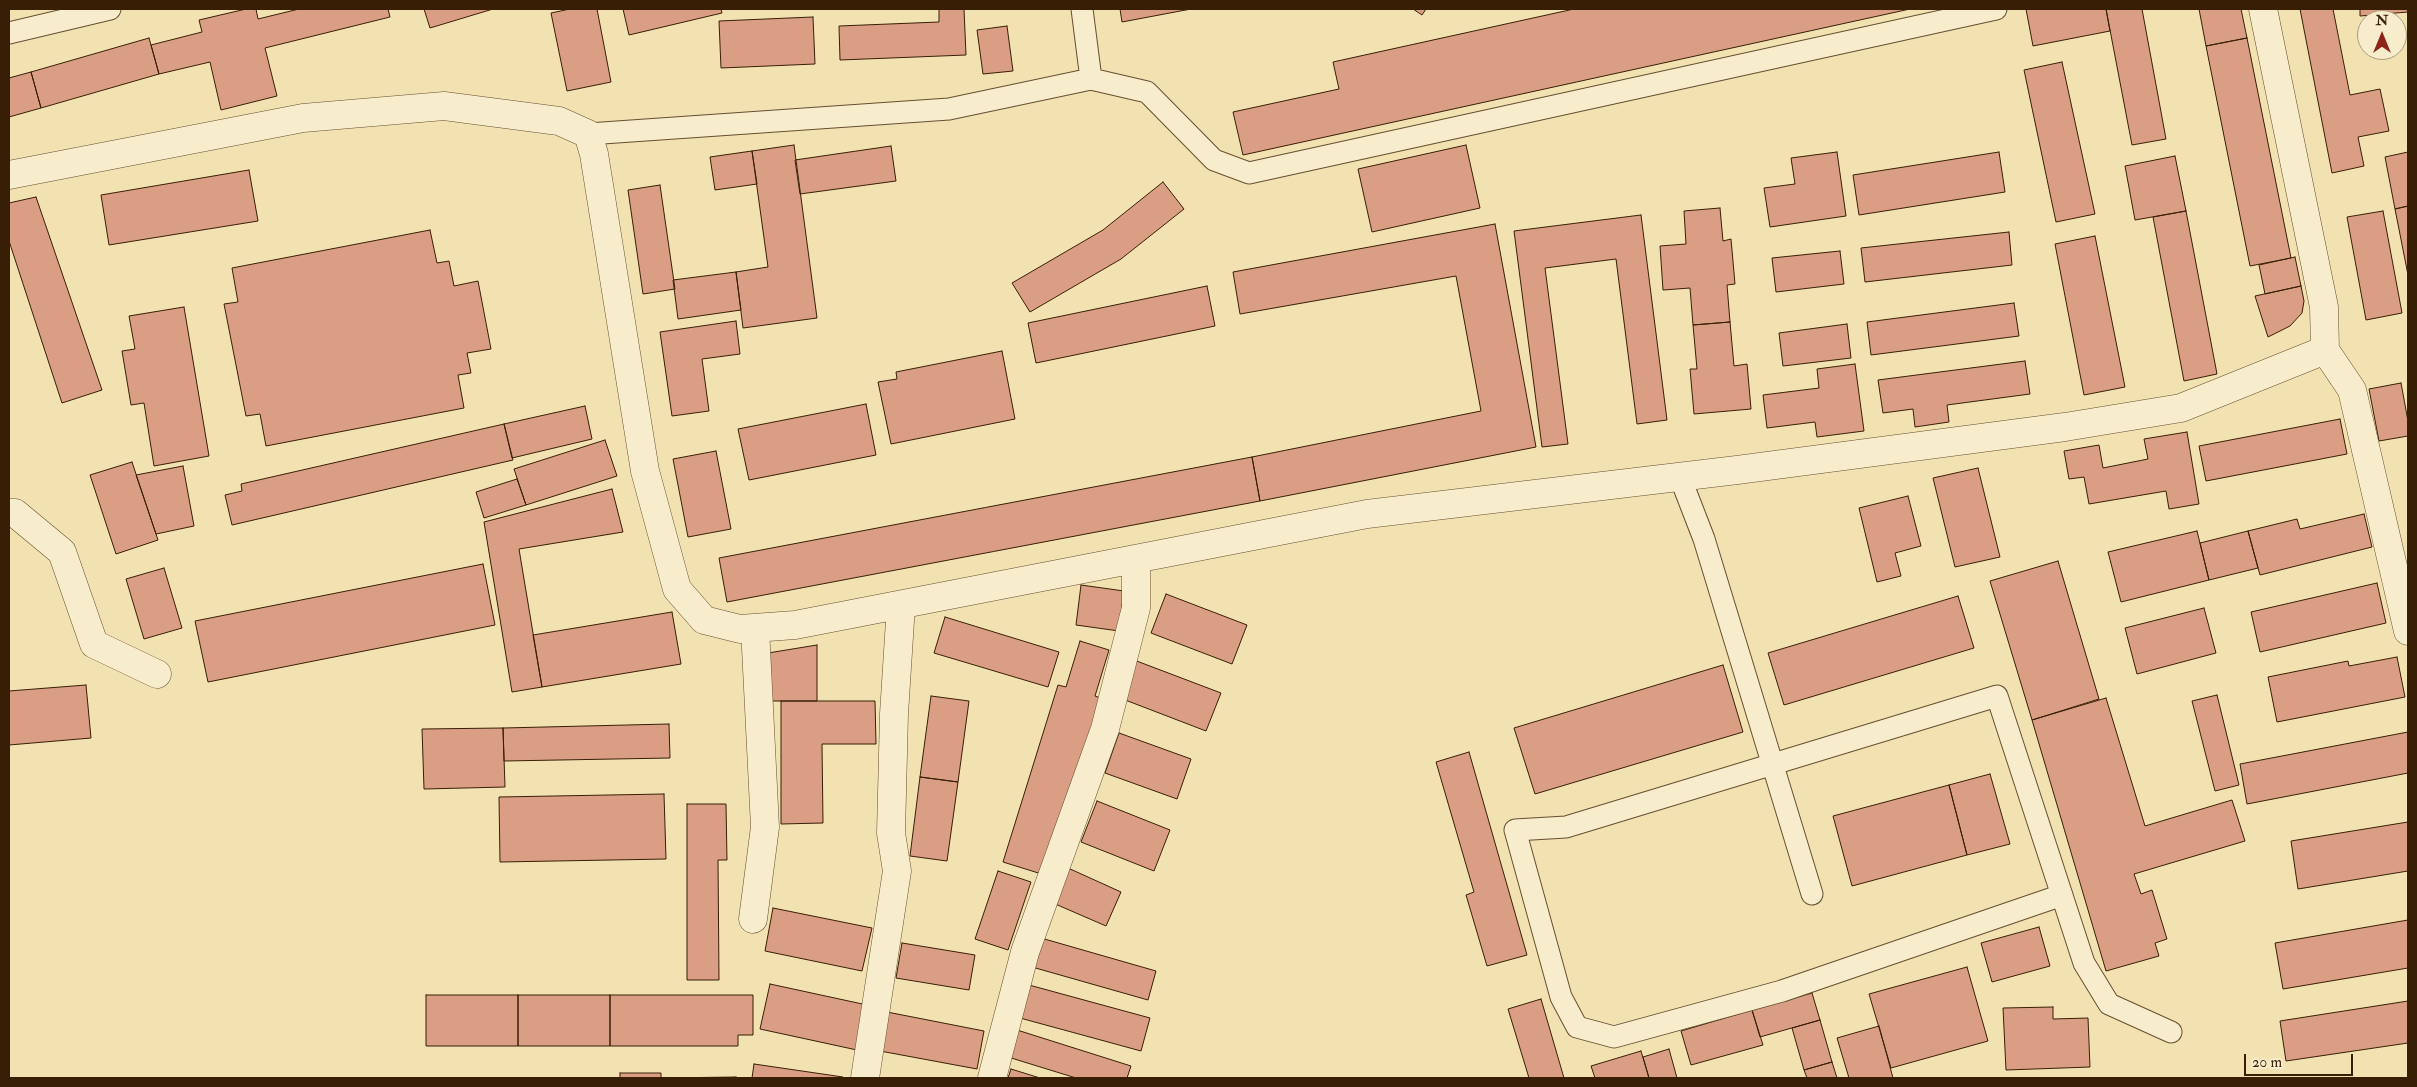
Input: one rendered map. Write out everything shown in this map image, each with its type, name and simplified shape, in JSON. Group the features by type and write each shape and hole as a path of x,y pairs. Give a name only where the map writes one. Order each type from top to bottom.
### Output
{"street":[{"path":"2263,9 2324,307 2325,350 2352,390 2408,631"},
{"path":"9,174 303,118 444,106 559,121 588,134 594,154 645,471 678,589 704,620 740,629 796,625 1367,514 1680,477 2065,427 2181,408 2325,350"},
{"path":"9,513 15,513 62,552 94,644 157,674"},
{"path":"992,1078 1024,952 1105,729 1136,608 1136,559"},
{"path":"865,1078 897,871 890,833 894,714 901,604"},
{"path":"753,919 765,827 755,628"}],"lane":[{"path":"9,33 110,9"},
{"path":"1082,9 1092,79"},
{"path":"588,134 949,109 1092,79 1147,92 1214,160 1249,173 1985,13 1996,9"},
{"path":"1680,477 1704,539 1812,894"},
{"path":"2062,894 1782,991 1614,1038 1577,1027 1561,997 1515,830 1566,827 1997,696 2062,894 2084,963 2109,1004 2171,1032"}],"building":[{"path":"246,9 256,9 258,19 299,9 388,9 390,17 265,48 277,96 221,110 210,62 159,74 151,45 202,32 199,20"},
{"path":"424,9 493,9 430,28"},
{"path":"570,9 597,9 611,82 567,91 551,13"},
{"path":"623,9 721,9 722,13 629,35"},
{"path":"939,9 964,9 966,55 840,60 839,26 939,22"},
{"path":"1120,9 1191,9 1122,22"},
{"path":"1413,9 1426,9 1422,15"},
{"path":"1574,9 1910,9 1243,155 1233,112 1339,89 1333,62"},
{"path":"2026,9 2106,9 2110,31 2033,46"},
{"path":"2106,9 2142,9 2166,139 2132,145"},
{"path":"2199,9 2241,9 2247,38 2206,46"},
{"path":"2300,9 2333,9 2350,95 2380,89 2389,131 2358,137 2364,166 2332,173"},
{"path":"2408,9 2408,12 2407,10 2360,10"},
{"path":"813,17 815,64 721,68 719,21"},
{"path":"1007,26 1013,71 983,74 977,30"},
{"path":"149,38 159,74 41,108 31,72"},
{"path":"2247,38 2291,258 2250,266 2206,46"},
{"path":"2062,62 2095,214 2056,222 2024,70"},
{"path":"31,72 41,108 9,117 9,78"},
{"path":"794,145 817,318 743,328 736,272 768,267 752,151"},
{"path":"1466,145 1480,208 1372,232 1358,169"},
{"path":"891,146 896,181 800,194 795,160"},
{"path":"752,151 757,184 715,190 710,157"},
{"path":"1837,152 1846,216 1770,227 1764,188 1795,184 1791,158"},
{"path":"1999,152 2005,192 1859,215 1853,175"},
{"path":"2408,152 2408,206 2395,209 2385,157"},
{"path":"2175,156 2186,211 2135,220 2125,166"},
{"path":"249,170 258,221 109,245 101,195"},
{"path":"1163,182 1184,209 1121,259 1030,312 1012,283 1103,230"},
{"path":"660,185 675,289 643,294 628,190"},
{"path":"36,197 102,390 62,403 9,241 9,203"},
{"path":"2408,206 2408,275 2395,209"},
{"path":"1720,208 1723,241 1731,239 1735,284 1727,285 1730,322 1693,325 1690,288 1663,290 1660,246 1686,244 1684,211"},
{"path":"2186,211 2217,374 2184,381 2153,217"},
{"path":"2383,211 2402,313 2366,320 2347,217"},
{"path":"1641,215 1667,420 1637,424 1616,259 1545,268 1568,444 1542,447 1514,231"},
{"path":"1495,224 1536,447 1260,501 1252,457 1481,411 1456,276 1240,314 1233,272"},
{"path":"430,230 437,263 449,261 454,286 478,281 491,349 467,353 471,373 458,375 464,408 266,446 260,414 246,416 224,304 238,302 232,268"},
{"path":"2009,232 2012,265 1865,282 1861,248"},
{"path":"2095,236 2125,387 2084,395 2055,244"},
{"path":"1840,251 1844,284 1776,292 1772,258"},
{"path":"2295,257 2301,286 2265,294 2259,265"},
{"path":"736,272 741,310 678,319 673,280"},
{"path":"1207,286 1215,326 1036,363 1028,323"},
{"path":"2301,286 2304,301 2302,313 2290,326 2268,337 2255,296"},
{"path":"2014,303 2019,336 1871,355 1867,322"},
{"path":"184,307 209,456 154,466 144,403 131,405 122,351 135,349 129,316"},
{"path":"736,321 740,354 702,359 709,411 672,416 660,332"},
{"path":"1730,322 1734,366 1747,364 1751,409 1694,414 1690,369 1697,369 1693,325"},
{"path":"1847,324 1851,358 1783,366 1779,333"},
{"path":"1002,351 1015,419 891,444 878,382 897,379 896,372"},
{"path":"2025,361 2030,394 1947,405 1949,422 1915,427 1913,409 1883,413 1878,380"},
{"path":"1855,364 1864,431 1817,437 1815,422 1767,428 1763,395 1819,388 1817,369"},
{"path":"2401,383 2408,421 2408,436 2379,441 2369,389"},
{"path":"866,404 876,455 749,480 738,429"},
{"path":"585,406 592,439 512,458 504,424"},
{"path":"2340,419 2347,454 2206,481 2199,446"},
{"path":"504,424 513,460 232,525 225,495 242,491 241,484"},
{"path":"2187,432 2199,504 2169,509 2166,491 2089,504 2084,477 2069,479 2064,451 2099,445 2103,468 2148,459 2144,439"},
{"path":"605,440 617,476 526,505 514,469"},
{"path":"716,451 731,529 688,537 673,459"},
{"path":"1252,457 1260,501 727,602 719,558"},
{"path":"132,462 158,540 116,554 90,475"},
{"path":"183,466 194,526 156,534 136,475"},
{"path":"1978,468 2000,557 1955,567 1933,478"},
{"path":"517,479 526,505 484,518 476,492"},
{"path":"612,489 623,532 519,549 542,687 512,692 484,522"},
{"path":"1908,496 1921,546 1895,553 1901,576 1877,582 1859,508"},
{"path":"2364,514 2372,547 2260,575 2248,531 2297,519 2300,529"},
{"path":"2197,531 2209,580 2121,602 2108,552"},
{"path":"2248,531 2258,568 2209,580 2200,543"},
{"path":"2058,561 2099,699 2032,720 1990,581"},
{"path":"483,564 495,625 208,682 195,621"},
{"path":"164,568 182,628 144,639 126,579"},
{"path":"2377,583 2386,623 2260,652 2251,612"},
{"path":"1081,585 1124,591 1119,631 1076,625"},
{"path":"1166,594 1247,625 1232,664 1151,633"},
{"path":"1958,596 1974,648 1784,705 1768,653"},
{"path":"2204,608 2216,653 2137,674 2125,628"},
{"path":"672,612 681,664 542,687 533,635"},
{"path":"945,617 1059,652 1048,687 934,653"},
{"path":"1080,641 1109,650 1095,696 1103,699 1048,876 1003,862 1058,685 1066,687"},
{"path":"817,645 817,701 768,701 768,653"},
{"path":"2397,657 2405,697 2277,722 2268,677 2348,661 2349,666"},
{"path":"1134,660 1221,693 1206,731 1120,698"},
{"path":"1723,665 1743,732 1535,794 1514,728"},
{"path":"86,685 91,738 9,745 9,691"},
{"path":"2217,695 2239,785 2215,791 2192,701"},
{"path":"931,696 969,701 958,782 920,777"},
{"path":"2106,698 2145,826 2232,800 2245,841 2134,874 2141,894 2152,890 2167,939 2155,943 2159,956 2106,971 2032,720"},
{"path":"781,701 875,701 876,744 822,744 823,823 781,824"},
{"path":"669,724 670,758 504,761 503,728"},
{"path":"503,728 505,787 424,789 422,729"},
{"path":"2408,732 2408,773 2247,804 2240,764"},
{"path":"1119,733 1191,759 1177,799 1105,773"},
{"path":"1469,752 1527,955 1487,966 1466,895 1474,892 1436,762"},
{"path":"1990,774 2010,844 1967,855 1949,785"},
{"path":"920,777 958,782 947,861 910,856"},
{"path":"1949,785 1967,855 1852,886 1833,816"},
{"path":"664,794 666,859 500,862 499,797"},
{"path":"1097,801 1170,830 1154,871 1081,842"},
{"path":"687,804 726,804 727,860 718,860 719,980 687,980"},
{"path":"2408,822 2408,871 2298,889 2291,841"},
{"path":"1068,868 1121,892 1106,926 1053,903"},
{"path":"998,871 1031,882 1008,950 975,939"},
{"path":"773,908 872,928 862,971 765,951"},
{"path":"2408,920 2408,968 2283,989 2275,943"},
{"path":"2039,927 2050,966 1992,982 1981,943"},
{"path":"1041,938 1156,971 1148,1000 1032,967"},
{"path":"902,943 975,955 969,990 896,978"},
{"path":"1967,967 1988,1041 1891,1068 1869,994"},
{"path":"770,984 867,1005 857,1050 760,1029"},
{"path":"1029,985 1150,1018 1141,1051 1020,1018"},
{"path":"1812,993 1820,1020 1760,1037 1752,1010"},
{"path":"426,995 518,995 518,1046 426,1046"},
{"path":"518,995 610,995 610,1046 518,1046"},
{"path":"610,995 753,995 753,1035 738,1035 738,1046 610,1046"},
{"path":"1541,999 1564,1078 1529,1078 1508,1009"},
{"path":"2408,1001 2408,1043 2286,1061 2280,1021"},
{"path":"2053,1007 2053,1019 2088,1018 2090,1067 2006,1070 2003,1008"},
{"path":"1752,1010 1763,1045 1691,1065 1681,1031"},
{"path":"887,1012 984,1031 977,1069 880,1051"},
{"path":"1820,1020 1832,1062 1804,1070 1792,1028"},
{"path":"1879,1026 1893,1078 1849,1078 1837,1038"},
{"path":"1017,1030 1131,1066 1127,1078 1076,1078 1008,1057"},
{"path":"1669,1049 1677,1078 1649,1078 1643,1057"},
{"path":"1641,1051 1649,1078 1595,1078 1591,1066"},
{"path":"1832,1062 1837,1078 1807,1078 1804,1070"},
{"path":"754,1064 843,1077 843,1078 752,1078"},
{"path":"1011,1069 1040,1078 1008,1078"},
{"path":"620,1073 661,1073 661,1078 620,1078"},
{"path":"736,1077 736,1078 663,1078"}]}
